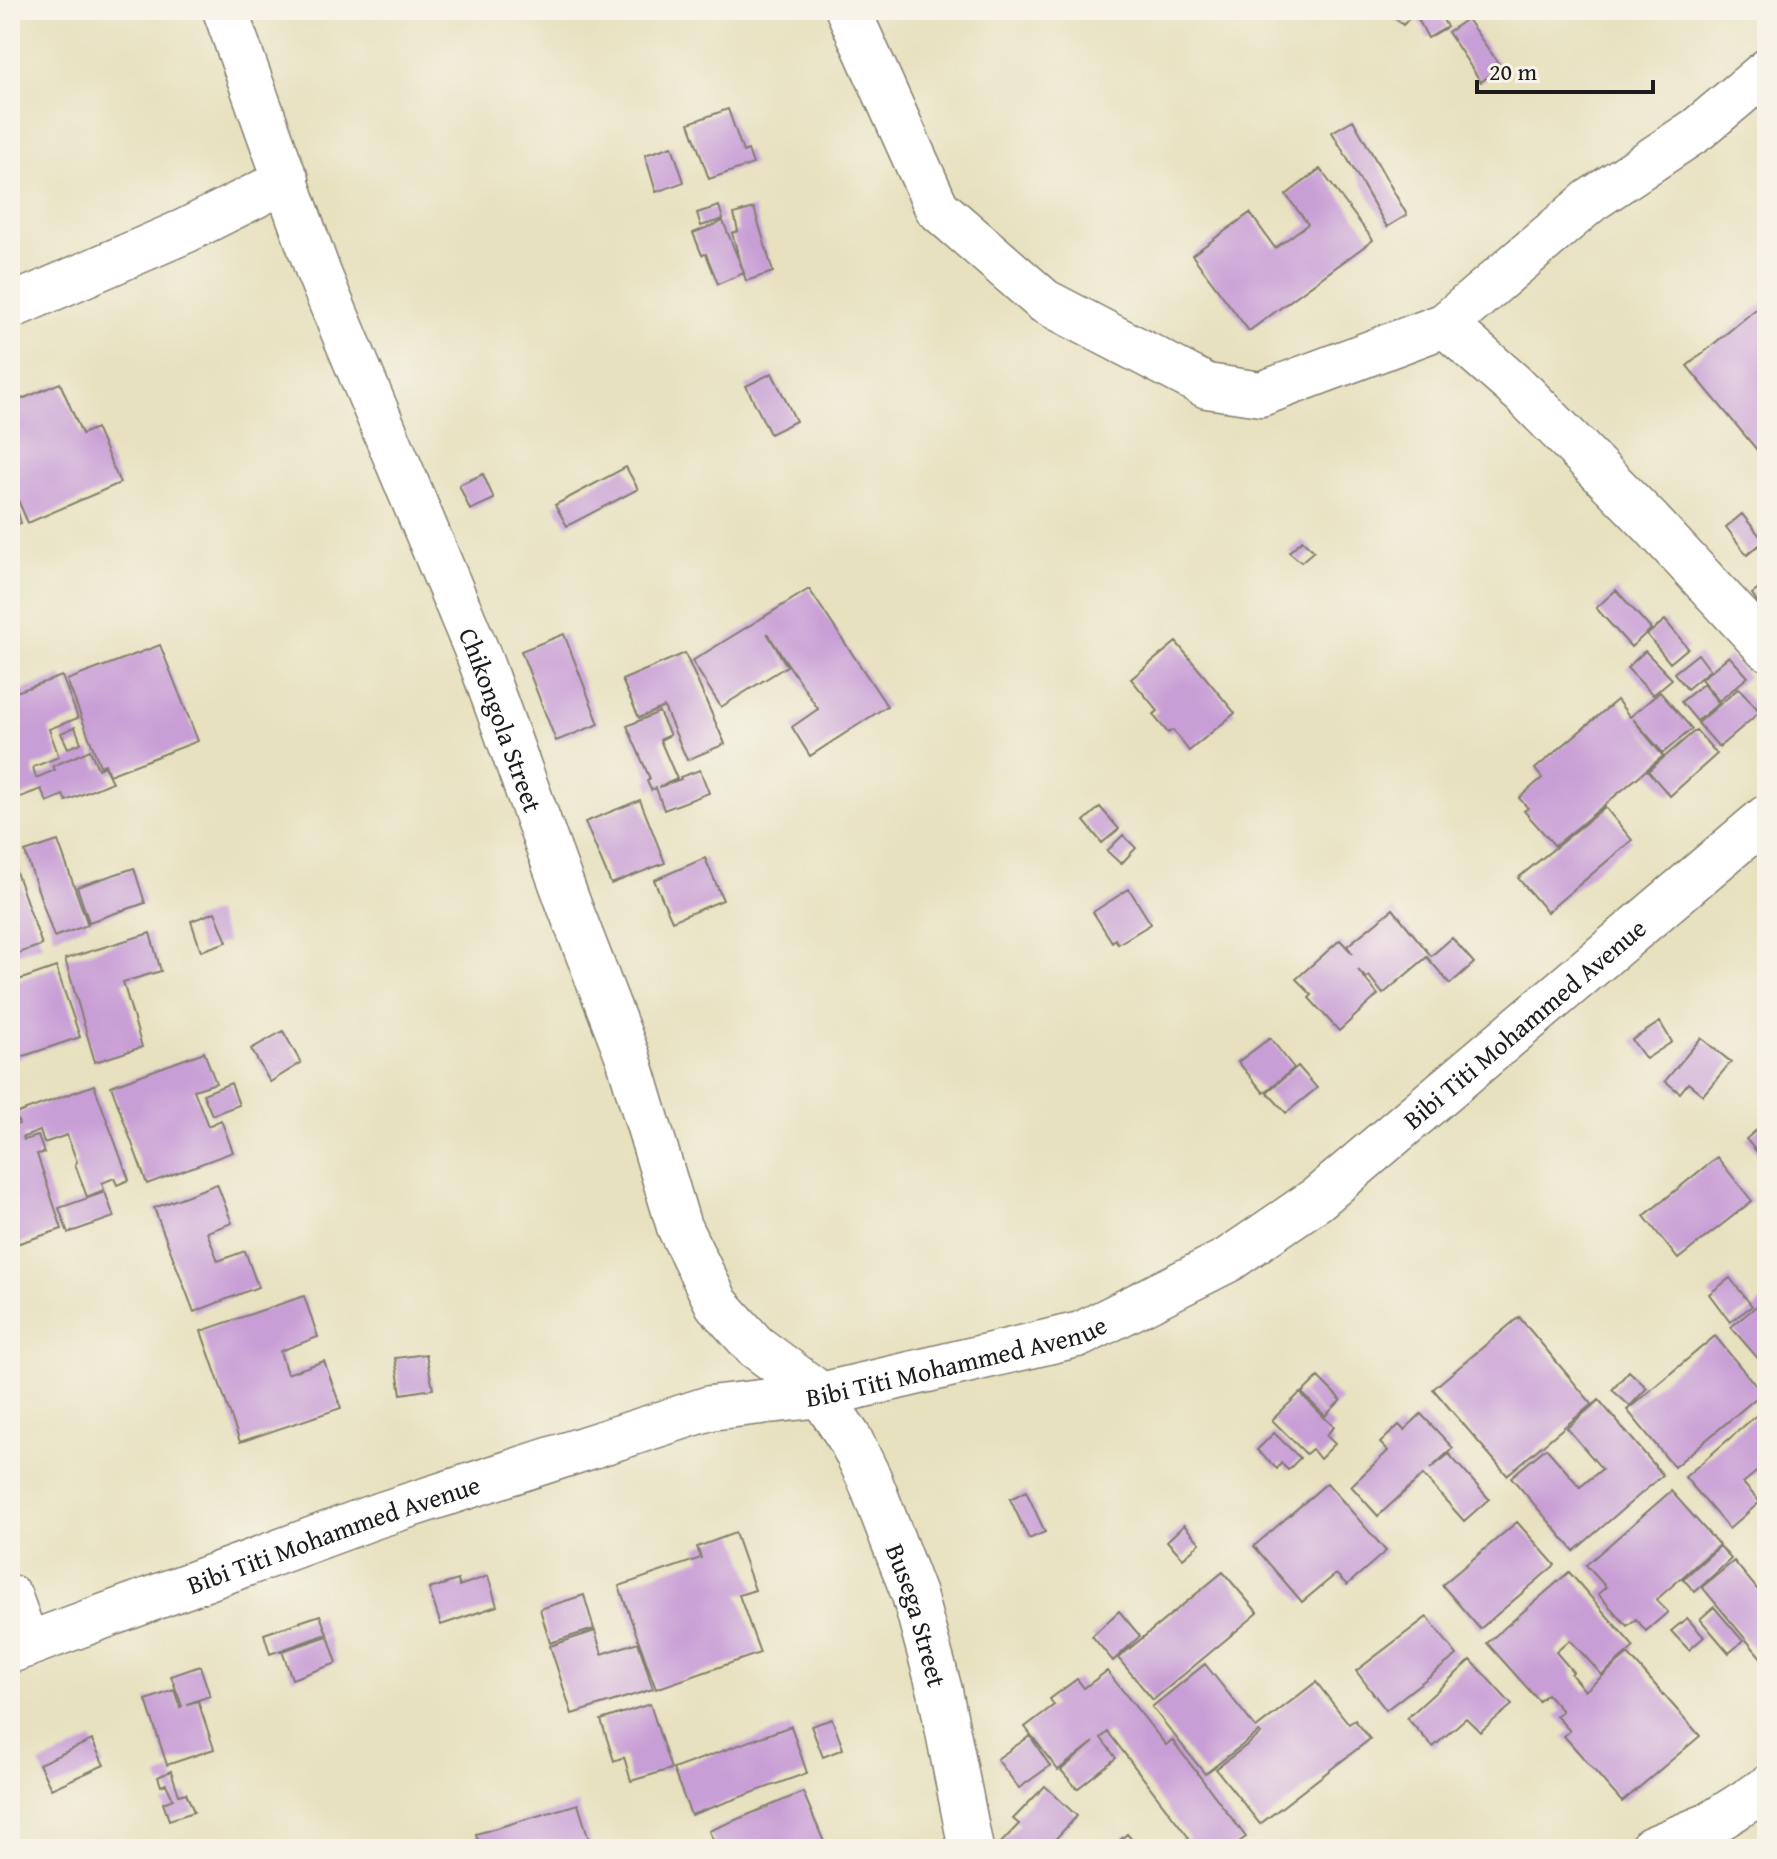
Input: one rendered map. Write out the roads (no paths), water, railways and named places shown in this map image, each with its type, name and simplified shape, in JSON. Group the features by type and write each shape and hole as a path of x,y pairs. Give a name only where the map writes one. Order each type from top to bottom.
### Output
{"street":[{"name":"Chikongola Street","path":"225,10 319,274 478,654 628,1057 679,1227 717,1304 755,1346 821,1395"},
{"path":"848,10 937,208 1044,301 1207,386 1261,394 1445,325 1590,201 1698,129 1767,71"},
{"path":"10,307 171,238 287,180"},
{"path":"1445,325 1535,405 1767,648"},
{"name":"Bibi Titi Mohammed Avenue","path":"18,1648 373,1517 710,1408 821,1395 1081,1334 1228,1260 1317,1199 1767,817"},
{"name":"Busega Street","path":"821,1395 850,1439 869,1478 914,1595 940,1691 971,1849"},
{"path":"10,1597 18,1648"},
{"path":"1651,1849 1709,1825 1767,1788"}]}
